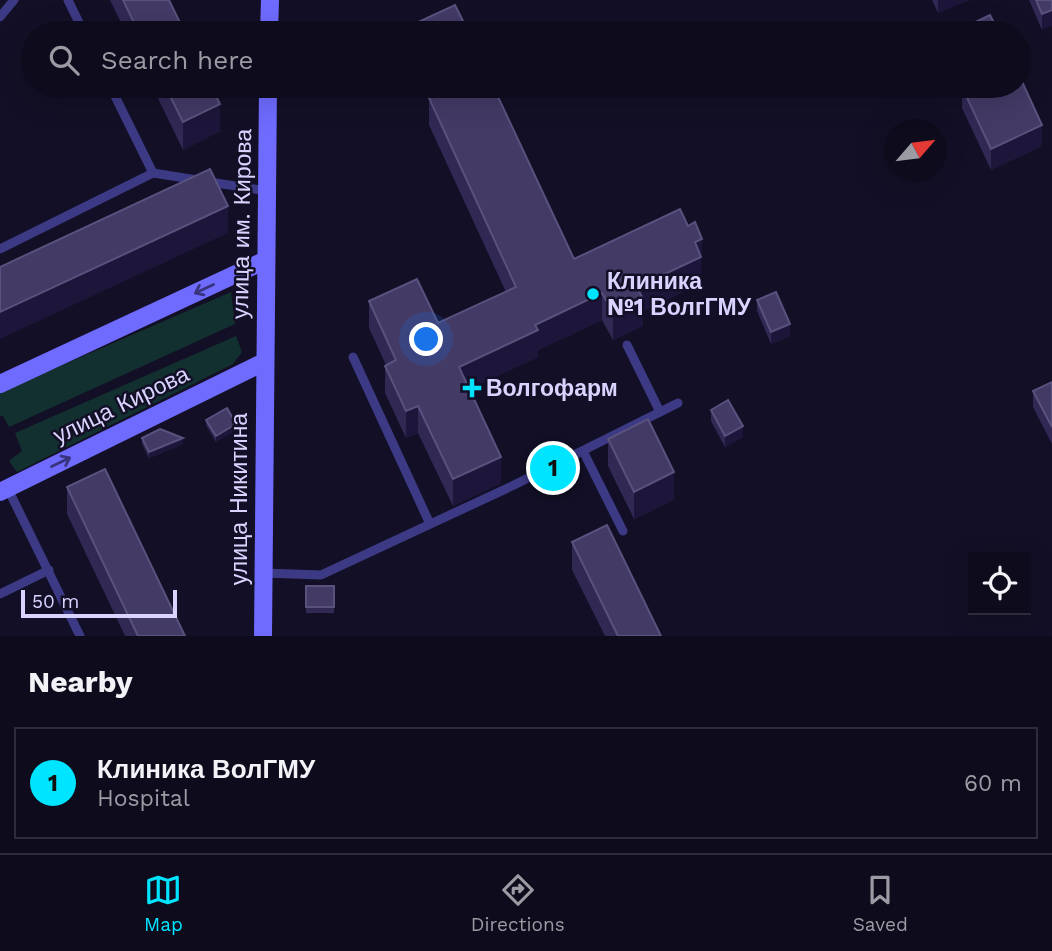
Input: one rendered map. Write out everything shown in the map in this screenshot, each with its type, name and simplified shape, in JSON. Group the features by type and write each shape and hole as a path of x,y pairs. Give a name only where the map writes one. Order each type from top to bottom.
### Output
{"main road":[{"path":"269,21 270,0"},
{"name":"улица им. Кирова","path":"264,362 268,98"},
{"path":"0,384 266,260"},
{"name":"улица Кирова","path":"4,491 264,362"},
{"name":"улица Никитина","path":"263,636 264,362"}],"lane":[{"path":"0,17 14,0"},
{"path":"68,0 78,21"},
{"path":"116,98 153,173"},
{"path":"0,249 153,173 267,191"},
{"path":"627,345 660,412"},
{"path":"353,357 430,524"},
{"path":"264,573 321,575 678,403"},
{"path":"583,451 622,531"},
{"path":"4,491 49,570 80,636"},
{"path":"0,594 49,570"}],"green space":[{"path":"231,292 235,324 9,427 3,416 0,416 0,392"},
{"path":"236,336 242,352 233,364 17,472 9,461 22,451 15,433"}],"building":[{"path":"123,0 169,0 179,21 133,21"},
{"path":"1036,0 1052,0 1052,10 1042,14"},
{"path":"455,5 463,21 420,21"},
{"path":"990,15 993,21 977,21"},
{"path":"171,98 217,98 220,104 183,122"},
{"name":"Клиника №1 ВолгГМУ","path":"429,98 499,98 574,259 680,209 688,226 695,222 702,239 695,242 701,257 637,287 643,299 613,313 602,293 535,325 538,330 459,367 501,457 453,479 418,406 406,411 385,366 396,360 369,301 417,279 438,323 516,287"},
{"path":"967,98 1030,98 1042,125 991,149"},
{"path":"210,169 228,206 0,312 0,267"},
{"path":"776,292 790,324 771,332 757,300"},
{"path":"1052,382 1052,427 1033,391"},
{"path":"728,400 743,426 725,436 711,410"},
{"path":"227,408 236,424 216,436 206,420"},
{"path":"648,419 674,472 634,492 608,439"},
{"path":"160,429 183,438 149,452 142,438"},
{"path":"105,469 185,636 138,636 67,487"},
{"path":"607,525 661,636 618,636 572,542"},
{"path":"306,586 334,586 334,607 306,607"}],"place":[{"name":"Клиника №1 ВолгГМУ","path":"593,294"},
{"name":"Волгофарм","path":"472,388"},
{"name":"Клиника ВолГМУ","path":"553,468"}]}
